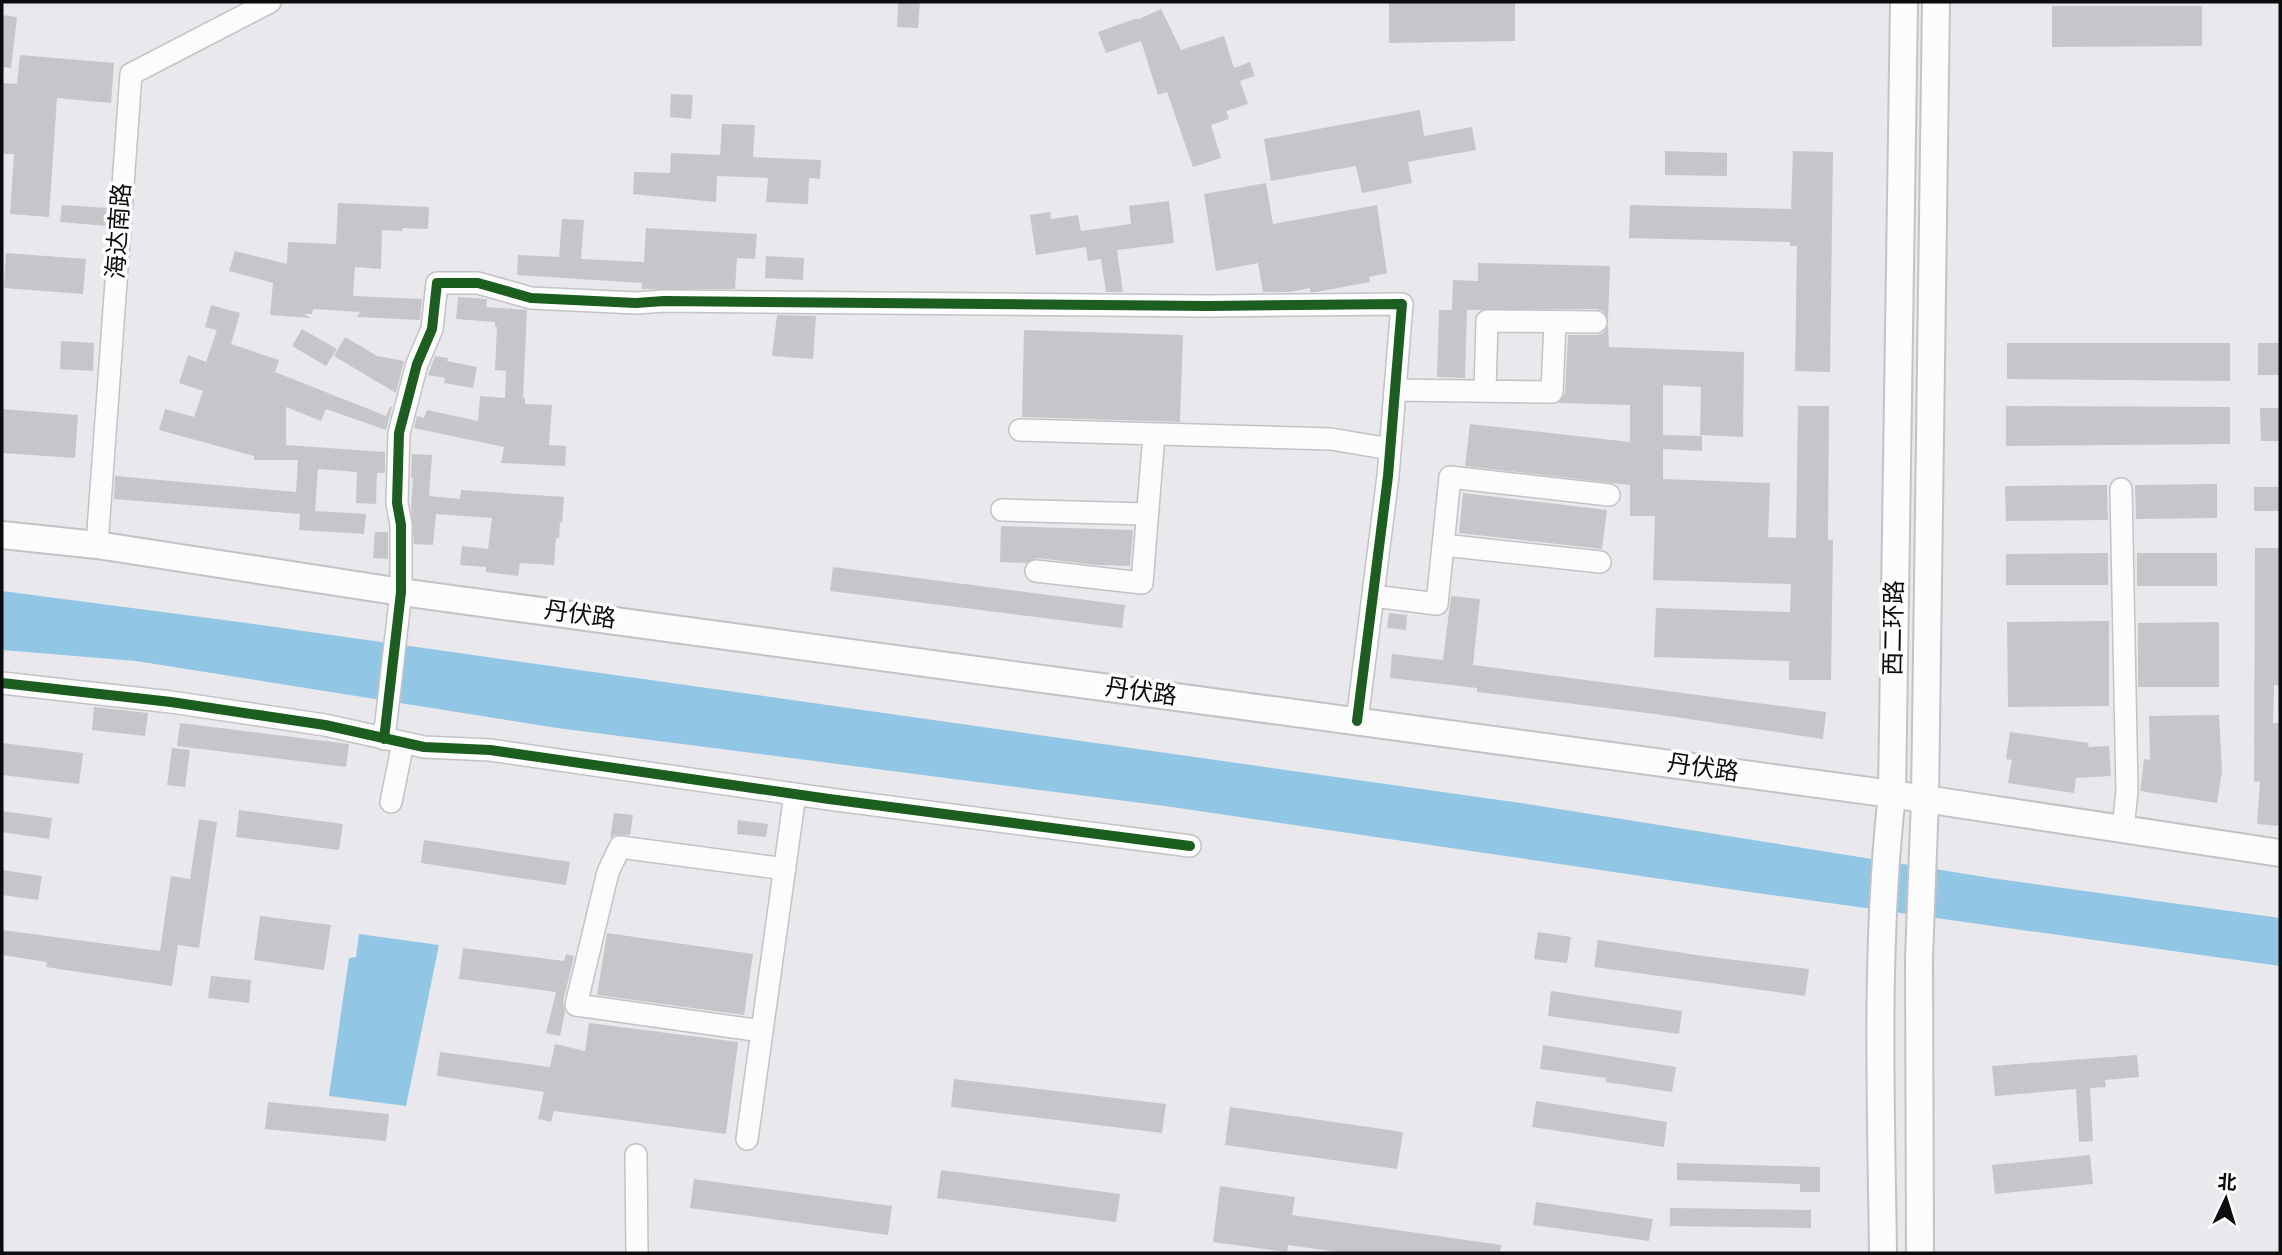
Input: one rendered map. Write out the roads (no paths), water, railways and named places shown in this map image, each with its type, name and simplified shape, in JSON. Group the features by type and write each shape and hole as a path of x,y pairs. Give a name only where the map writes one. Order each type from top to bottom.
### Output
{"main road":[{"name":"西二环路","path":"1883,1253 1880,958 1892,794 1904,2"},
{"name":"西二环路","path":"1920,1253 1919,958 1925,799 1936,2"},
{"name":"丹伏路","path":"2,535 97,545 401,592 1892,794 2280,853"}],"street":[{"name":"海达南路","path":"97,545 131,74 270,2"},
{"path":"391,802 391,735 401,592 401,524 397,503 399,433 417,364 432,329 437,283 478,283 531,298 636,303 664,301 1195,306 1402,304 1390,449 1357,721"},
{"path":"1485,391 1487,321 1595,322"},
{"path":"1395,390 1552,392 1555,322"},
{"path":"1020,430 1331,439 1390,449"},
{"path":"1036,571 1142,583 1154,434"},
{"path":"1373,596 1437,604 1450,477 1609,495"},
{"path":"2121,489 2127,790 2123,829"},
{"path":"1002,510 1147,514"},
{"path":"1443,545 1600,562"},
{"path":"2,683 325,725 391,735 425,747 491,750 795,794 1190,846"},
{"path":"747,1139 795,794"},
{"path":"762,1031 576,1005 608,872 620,847 785,869"},
{"path":"636,1155 637,1253"}],"water":[{"path":"2,591 261,625 1527,804 1991,878 2280,918 2280,966 1165,806 557,728 136,661 2,650"},
{"path":"359,934 439,945 406,1106 329,1096 349,958 356,957"}]}
